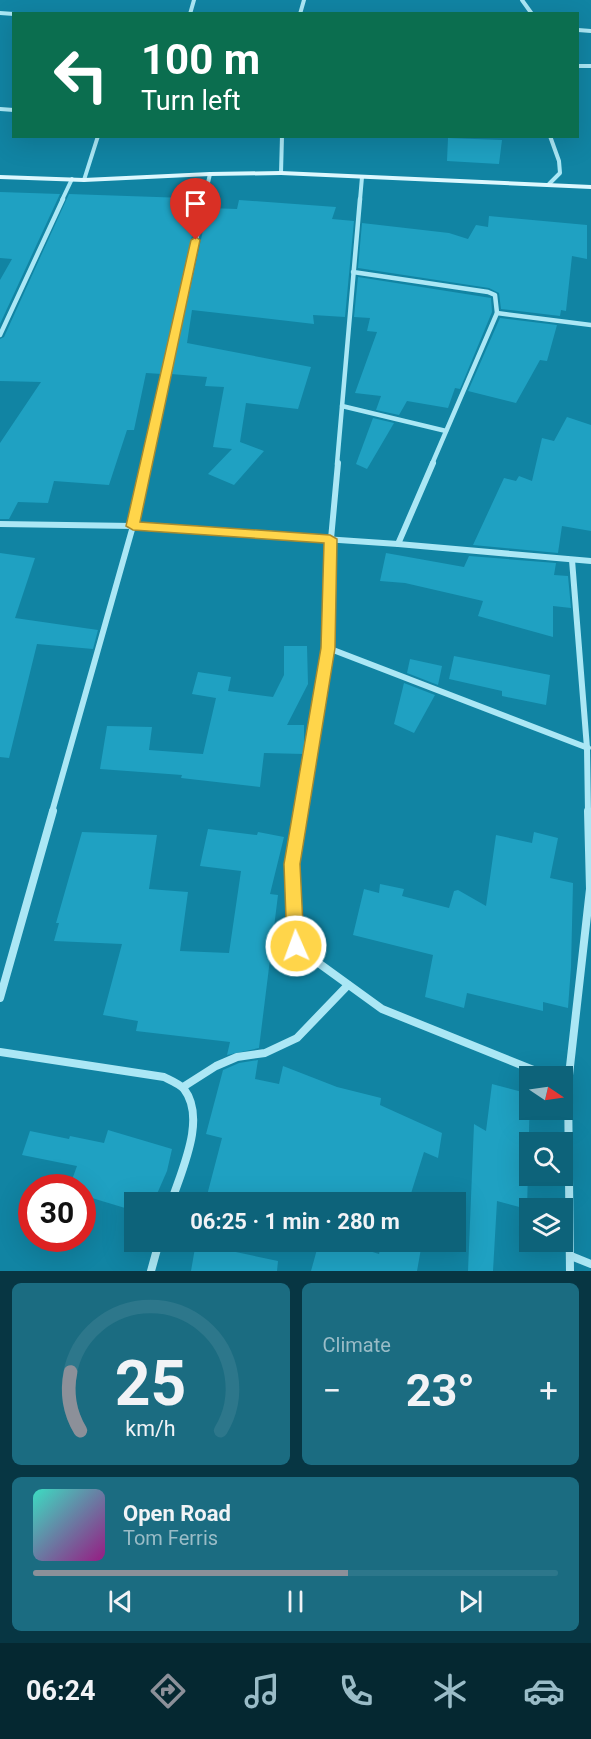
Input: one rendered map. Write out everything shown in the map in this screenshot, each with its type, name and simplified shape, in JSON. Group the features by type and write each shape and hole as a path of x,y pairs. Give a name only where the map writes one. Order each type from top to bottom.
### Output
{"street":[{"path":"84,180 97,138"},
{"path":"281,173 282,138"},
{"path":"549,184 560,173 559,161 551,138"},
{"path":"0,177 84,180 281,173 591,187"},
{"path":"0,998 133,526 210,174"},
{"path":"362,177 330,539 328,648 292,864 296,946 382,1009 524,1066"},
{"path":"0,335 72,180"},
{"path":"353,272 488,292 495,296 497,313 398,544"},
{"path":"497,313 591,325"},
{"path":"342,406 446,431"},
{"path":"0,524 133,526 398,544 591,561"},
{"path":"567,1066 590,889 589,749 572,560"},
{"path":"328,648 589,749"},
{"path":"183,1087 216,1066 237,1057 265,1053 297,1038 348,985"},
{"path":"0,1052 164,1077 183,1087 192,1103 195,1123 174,1192"},
{"path":"566,1120 570,1271"},
{"path":"150,1271 156,1252"},
{"path":"571,1256 591,1264"}],"building":[{"path":"448,138 502,140 499,164 447,161"},
{"path":"0,192 60,194 0,324 0,280 12,259 0,258"},
{"path":"69,194 186,198 184,207 198,208 162,374 146,373 134,430 127,430 109,485 54,481 48,503 18,502 9,519 0,519 0,443 41,382 0,381 0,339 4,337"},
{"path":"239,200 336,207 332,219 354,221 345,317 313,315 314,324 192,310 187,343 311,367 298,409 246,403 240,442 264,451 234,485 208,474 232,449 213,447 224,387 205,386 207,377 171,374 208,208 237,209"},
{"path":"489,216 587,225 587,259 572,256 566,311 561,310 560,316 501,309 499,293 489,288 358,268 362,223 449,233 468,239 476,225 488,227"},
{"path":"358,277 491,298 492,312 460,389 455,388 448,408 407,401 399,415 376,410 381,396 355,393 377,332 367,331 370,318 354,317"},
{"path":"500,318 557,325 547,361 540,360 516,403 468,391"},
{"path":"567,417 591,425 591,531 562,526 558,553 473,545 504,478 516,481 519,476 532,481 542,438 554,441"},
{"path":"373,418 394,423 367,469 356,464"},
{"path":"0,553 35,558 15,618 98,630 93,649 37,644 9,758 0,757"},
{"path":"386,553 464,567 469,556 556,563 554,575 568,576 571,608 553,606 553,637 478,616 483,601 405,583 380,581"},
{"path":"284,646 307,646 308,684 287,725 304,725 304,754 264,753 260,787 181,778 182,775 100,769 107,726 152,727 149,750 203,754 216,698 192,694 198,672 231,677 228,691 273,697 284,675"},
{"path":"454,656 550,675 546,705 502,696 502,691 449,679"},
{"path":"410,659 442,666 438,685 407,673"},
{"path":"404,683 435,695 414,733 394,724"},
{"path":"208,829 257,835 258,832 284,837 270,894 278,895 259,1048 227,1055 230,1042 136,1031 138,1021 103,1015 122,944 54,941 59,923 56,923 82,832 157,835 149,889 188,892 180,951 229,953 241,871 200,866"},
{"path":"534,832 558,838 550,878 573,883 568,1008 543,1002 543,1011 467,993 464,1008 425,997 433,955 353,935 364,889 379,893 380,884 404,889 402,896 449,908 454,891 458,890 486,906 496,835 532,843"},
{"path":"258,1060 255,1079 279,1084 283,1066 337,1087 381,1098 380,1105 442,1133 438,1158 424,1152 411,1192 208,1192 222,1138 206,1134 223,1070 239,1063"},
{"path":"492,1084 519,1091 519,1120 529,1120 529,1132 519,1132 519,1186 528,1186 527,1198 519,1198 519,1207 497,1201 493,1271 468,1271 474,1124 486,1131"},
{"path":"108,1130 172,1149 167,1171 158,1192 124,1192 124,1208 96,1199 96,1174 74,1174 77,1166 22,1155 30,1131 104,1143"},
{"path":"194,1252 236,1252 278,1261 277,1271 191,1271"},
{"path":"316,1252 379,1254 380,1252 420,1252 417,1271 311,1271"}],"route":[{"path":"196,240 133,526 330,539 328,648 292,864 296,946"}]}
